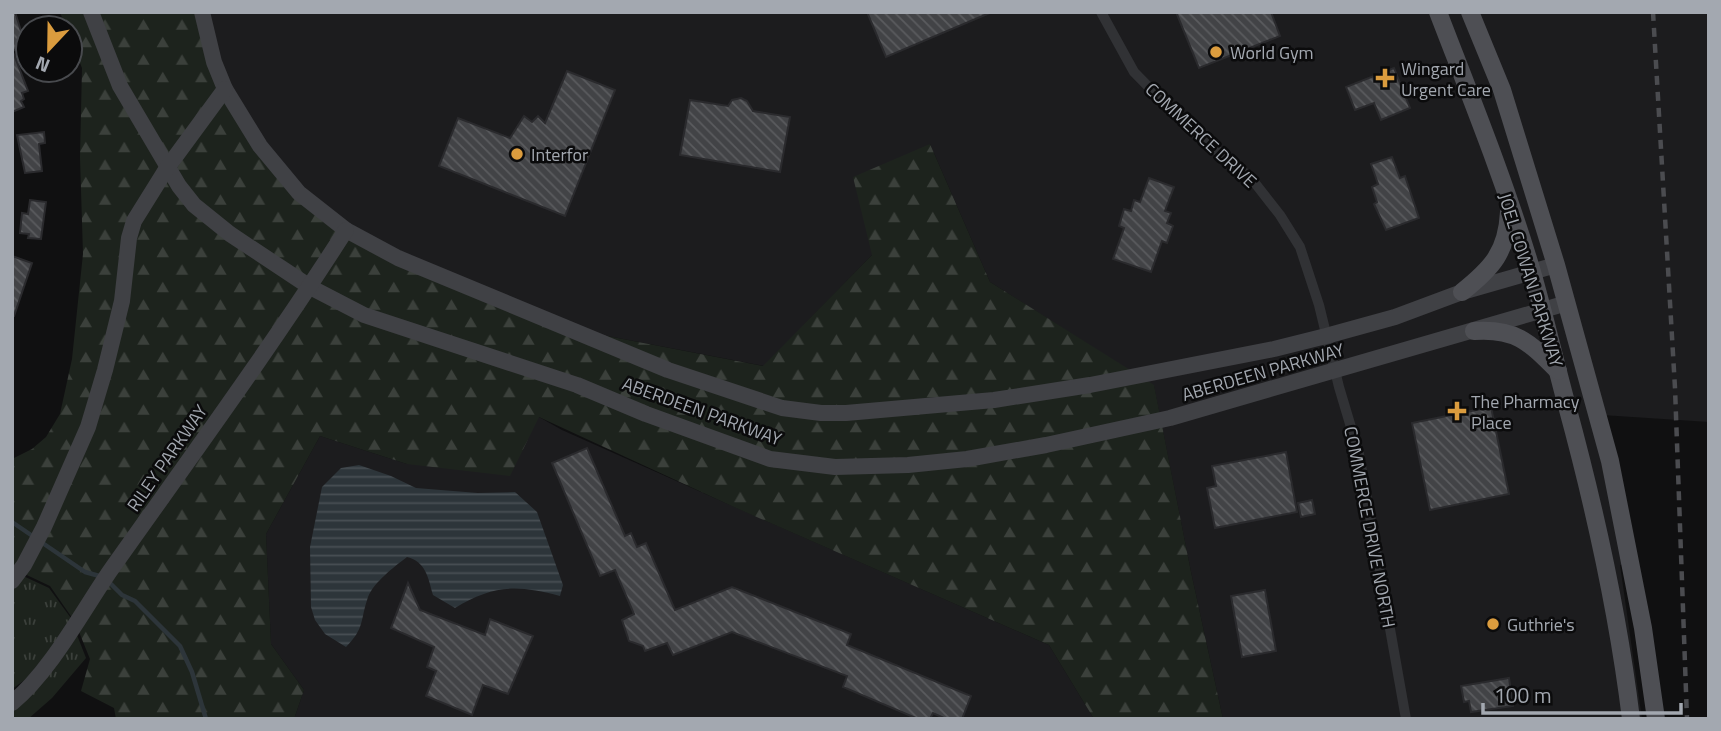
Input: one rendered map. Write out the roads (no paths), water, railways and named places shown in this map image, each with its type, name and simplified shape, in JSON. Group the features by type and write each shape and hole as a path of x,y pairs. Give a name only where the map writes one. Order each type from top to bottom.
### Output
{"main road":[{"name":"JOEL COWAN PARKWAY","path":"1438,12 1509,205 1543,311 1583,461 1608,574 1631,719"},
{"name":"JOEL COWAN PARKWAY","path":"1470,12 1502,90 1556,265 1610,461 1643,628 1656,719"},
{"path":"1462,292 1485,273 1501,252 1508,228 1509,205"},
{"path":"1474,331 1495,330 1512,333 1532,346 1558,371"}],"street":[{"name":"ABERDEEN PARKWAY","path":"91,12 120,86 167,168 194,205 230,234 310,287 364,315 577,385 747,452 793,463 835,467 967,460 1046,445 1170,418 1567,303"},
{"name":"ABERDEEN PARKWAY","path":"202,12 214,62 225,89 260,146 299,193 346,230 398,258 668,369 782,408 821,413 890,410 1020,396 1208,362 1326,336 1395,317 1462,292 1556,265"},
{"name":"COMMERCE DRIVE","path":"1101,12 1134,72 1188,127 1251,178 1280,215 1300,247 1326,336"},
{"path":"12,581 24,565 44,527 88,427 106,370 122,302 128,238 134,220 167,168 225,89"},
{"name":"RILEY PARKWAY","path":"12,703 39,678 109,573 310,287 346,230"},
{"name":"COMMERCE DRIVE NORTH","path":"1326,336 1359,454 1406,719"}],"waterway":[{"path":"12,522 31,535"},
{"path":"44,544 85,572 103,577"},
{"path":"111,584 122,595 135,601 180,646 192,672 206,719"}],"railway":[{"path":"1653,12 1675,388 1687,719"}],"place":[{"name":"World Gym","path":"1216,52"},
{"name":"Wingard Urgent Care","path":"1385,78"},
{"name":"Interfor","path":"517,154"},
{"name":"The Pharmacy Place","path":"1457,411"},
{"name":"Guthrie's","path":"1493,624"}]}
